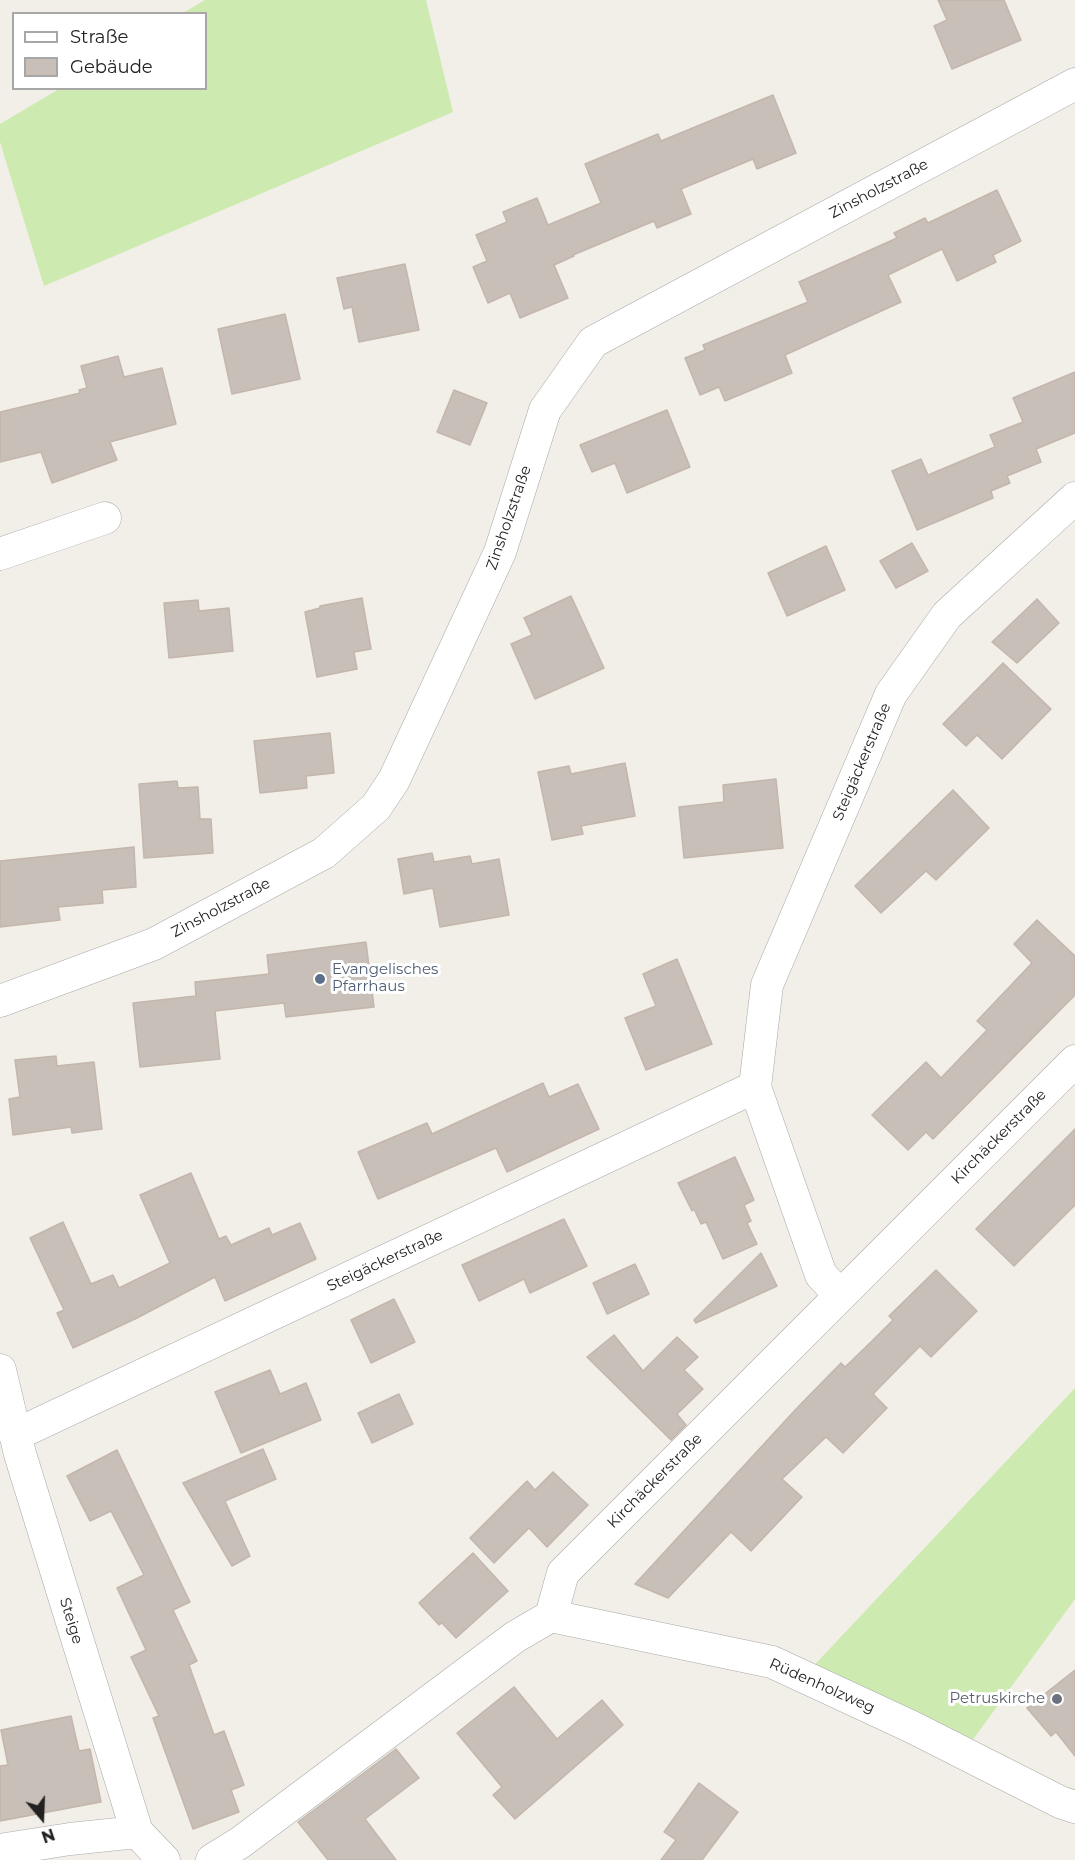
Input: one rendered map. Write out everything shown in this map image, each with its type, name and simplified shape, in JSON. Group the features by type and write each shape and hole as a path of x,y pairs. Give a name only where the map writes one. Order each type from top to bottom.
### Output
{"street":[{"name":"Zinsholzstraße","path":"0,1001 154,944 324,853 376,807 394,780 500,552 545,410 593,342 1075,84"},
{"name":"Steigäckerstraße","path":"840,1295 821,1275 755,1088 767,985 891,694 947,615 1075,498"},
{"path":"0,554 105,518"},
{"name":"Kirchäckerstraße","path":"550,1616 563,1573 1075,1061"},
{"name":"Steigäckerstraße","path":"12,1449 755,1088"},
{"name":"Steige","path":"0,1370 12,1449 137,1832 164,1860"},
{"path":"212,1860 241,1842 515,1637 550,1616"},
{"name":"Rüdenholzweg","path":"550,1616 772,1662 933,1737 1060,1802 1075,1807"},
{"path":"0,1850 137,1832"}],"green space":[{"path":"205,0 426,0 453,112 44,286 0,142 0,124 57,90 207,90 207,12 185,12"},
{"path":"1075,1388 1075,1599 964,1752 804,1676"}],"building":[{"path":"938,0 1004,0 1021,40 952,69 934,26 947,20"},
{"path":"773,95 796,153 757,169 753,159 681,189 691,214 657,228 654,221 554,265 568,298 520,318 510,293 488,303 473,267 487,261 476,235 507,222 503,212 537,198 548,225 601,203 585,164 658,134 661,141"},
{"path":"997,190 1021,241 993,255 996,262 957,281 942,249 888,275 901,302 785,355 792,373 725,401 719,387 700,395 685,358 705,350 703,345 808,302 799,282 897,238 894,233 925,218 928,223"},
{"path":"405,264 419,330 359,342 352,307 344,309 337,278"},
{"path":"285,314 300,379 232,394 218,329"},
{"path":"118,356 124,377 162,368 176,424 110,442 117,460 52,483 41,452 0,462 0,412 80,393 79,390 87,388 81,366"},
{"path":"1075,372 1075,433 1036,449 1041,462 1007,476 1010,483 991,491 993,498 917,530 892,471 921,459 928,475 995,447 990,435 1023,422 1013,398"},
{"path":"454,390 487,403 470,445 437,432"},
{"path":"667,410 690,467 627,493 615,463 592,472 580,445"},
{"path":"912,543 928,571 896,588 880,561"},
{"path":"826,546 845,590 787,616 768,573"},
{"path":"571,596 604,668 535,699 511,644 532,635 524,618"},
{"path":"362,598 371,649 354,652 357,669 317,677 305,612 320,608 320,606"},
{"path":"1037,599 1059,623 1017,663 992,642"},
{"path":"198,600 199,611 229,608 233,651 169,658 164,603"},
{"path":"1003,663 1051,709 1002,759 977,735 966,746 943,724"},
{"path":"330,733 334,773 306,776 307,788 260,793 254,741"},
{"path":"625,763 635,816 581,826 583,834 552,840 538,772 569,766 571,774"},
{"path":"776,779 783,848 684,858 679,807 724,802 723,785"},
{"path":"177,781 178,788 198,787 200,819 211,819 213,853 144,858 139,784"},
{"path":"953,790 989,828 936,880 926,871 881,913 855,886"},
{"path":"134,847 136,887 102,890 103,903 58,907 60,920 0,927 0,861"},
{"path":"432,853 434,862 470,856 472,864 499,859 509,915 440,927 433,888 404,894 398,859"},
{"path":"1037,920 1075,956 1075,995 933,1139 926,1132 908,1150 872,1115 926,1062 941,1078 987,1030 977,1021 1032,963 1014,944"},
{"path":"366,942 374,1007 286,1017 284,1003 215,1011 220,1059 140,1067 133,1003 196,996 195,982 269,974 267,955"},
{"path":"677,959 712,1044 646,1070 625,1018 656,1006 643,974"},
{"path":"56,1056 57,1066 94,1062 102,1129 72,1133 71,1127 13,1135 9,1099 20,1097 15,1060"},
{"path":"543,1083 549,1097 578,1084 599,1129 507,1172 496,1148 378,1199 358,1152 427,1123 432,1134"},
{"path":"1075,1129 1075,1205 1014,1266 976,1229"},
{"path":"735,1157 754,1200 744,1205 751,1221 747,1223 757,1244 723,1259 706,1222 701,1224 678,1183"},
{"path":"191,1173 219,1239 226,1236 231,1245 269,1228 272,1235 300,1223 316,1259 225,1301 215,1277 73,1348 57,1313 64,1310 30,1238 63,1222 91,1284 113,1275 119,1288 170,1263 140,1195"},
{"path":"564,1219 587,1266 530,1293 524,1279 479,1301 462,1265"},
{"path":"761,1253 777,1286 696,1323 694,1320"},
{"path":"635,1264 649,1294 607,1314 593,1283"},
{"path":"936,1270 977,1311 931,1357 920,1346 873,1394 887,1408 843,1453 826,1437 782,1479 802,1497 751,1551 731,1532 668,1598 635,1584 797,1408 841,1363 845,1367 872,1341 893,1320 889,1316"},
{"path":"394,1299 415,1342 371,1363 351,1320"},
{"path":"614,1335 643,1371 677,1337 698,1357 684,1370 703,1389 677,1414 686,1425 671,1440 587,1357"},
{"path":"270,1370 280,1394 306,1383 321,1420 241,1453 215,1392"},
{"path":"399,1394 413,1424 372,1443 358,1413"},
{"path":"263,1449 276,1479 225,1501 250,1556 232,1566 183,1483"},
{"path":"117,1450 190,1602 173,1610 197,1661 189,1665 214,1735 224,1731 244,1785 231,1790 239,1812 193,1829 153,1718 159,1716 131,1657 146,1650 117,1588 144,1575 111,1511 90,1521 67,1476"},
{"path":"553,1472 588,1505 547,1547 529,1528 494,1563 470,1538 527,1481 535,1490"},
{"path":"473,1553 508,1591 456,1638 442,1623 439,1625 419,1603"},
{"name":"Petruskirche","path":"1075,1670 1075,1756 1056,1732 1051,1736 1027,1708"},
{"path":"514,1687 557,1739 602,1700 623,1725 515,1819 493,1795 502,1787 457,1733"},
{"path":"71,1716 79,1751 90,1749 101,1802 0,1821 0,1766 8,1765 1,1730"},
{"path":"396,1749 419,1778 365,1819 396,1860 328,1860 298,1822"},
{"path":"699,1783 738,1812 702,1860 661,1860 676,1840 664,1832"}],"place":[{"name":"Evangelisches Pfarrhaus","path":"320,979"},
{"name":"Petruskirche","path":"1057,1699"}]}
